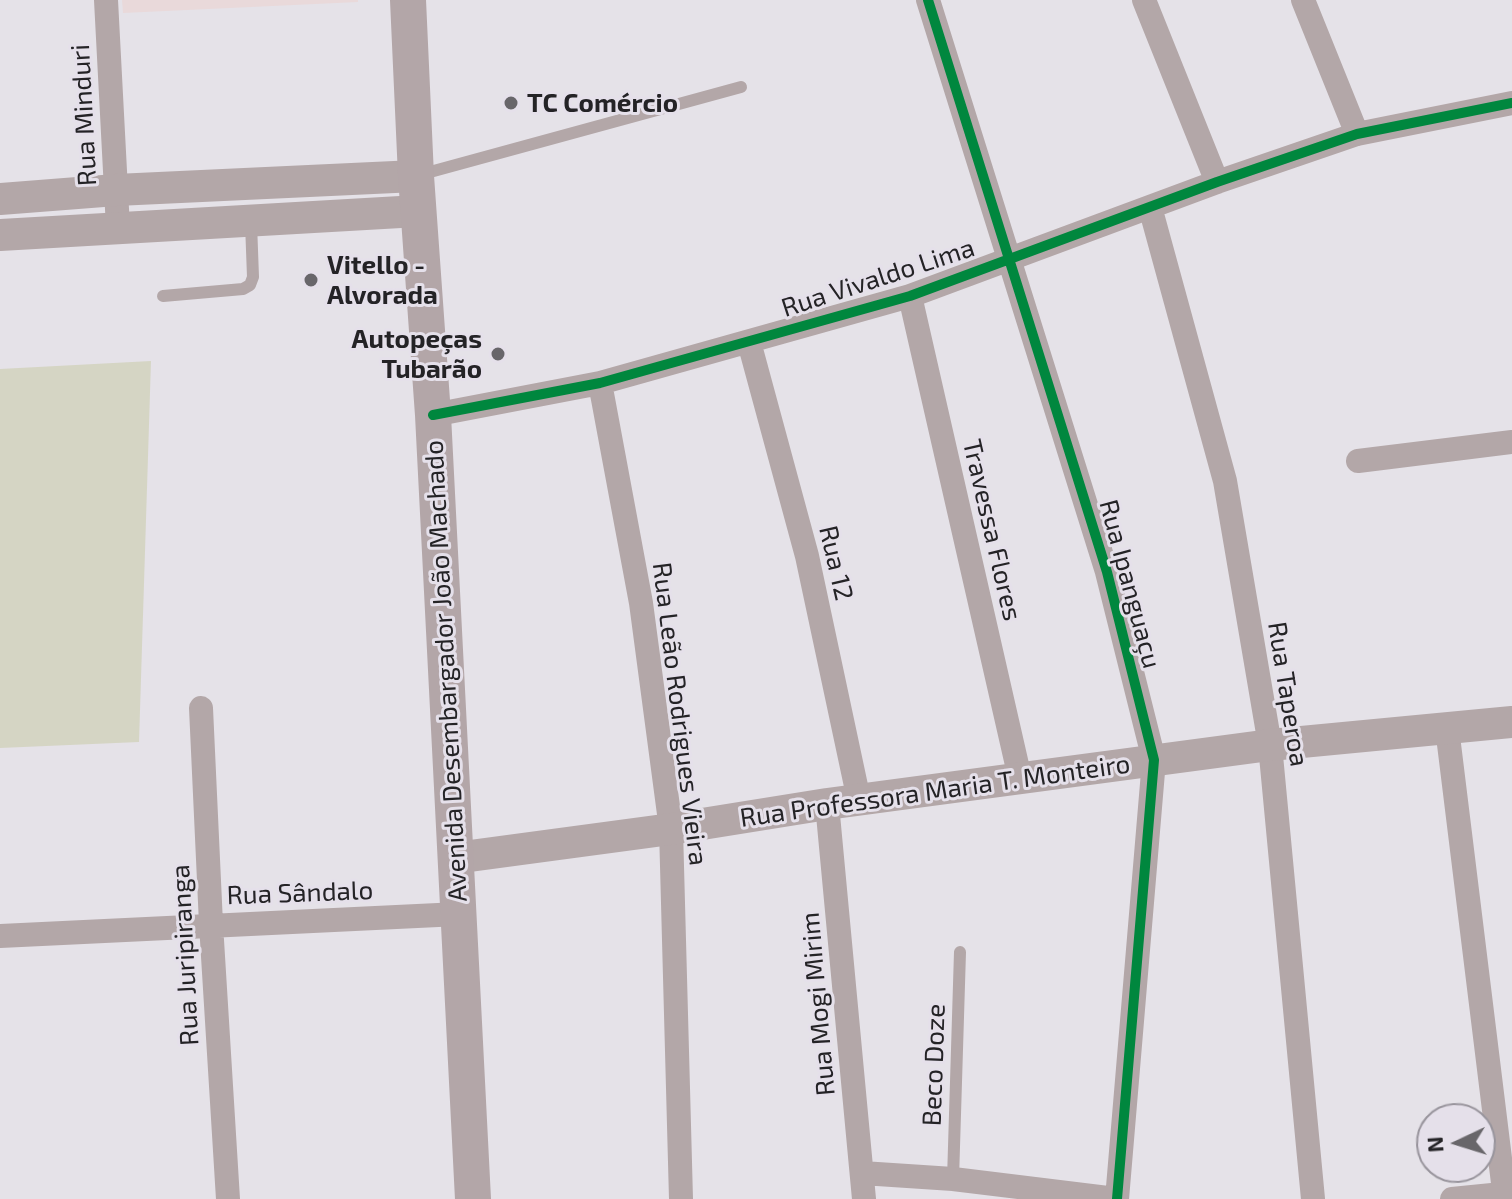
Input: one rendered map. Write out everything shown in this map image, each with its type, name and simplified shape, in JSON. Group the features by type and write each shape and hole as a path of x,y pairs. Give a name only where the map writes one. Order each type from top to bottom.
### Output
{"main road":[{"name":"Avenida Desembargador João Machado","path":"408,0 417,193 433,415 473,1199"}],"street":[{"name":"Rua Minduri","path":"106,0 118,228"},
{"name":"Rua Ipanguaçu","path":"928,0 1107,572 1154,760 1116,1199"},
{"path":"1144,0 1217,182"},
{"path":"1303,0 1357,134"},
{"name":"Rua Vivaldo Lima","path":"433,415 600,383 910,296 1217,182 1357,134 1512,103"},
{"path":"0,199 116,190 417,193"},
{"path":"0,235 251,220 417,193"},
{"name":"Rua Taperoa","path":"1150,207 1225,481 1270,745 1313,1199"},
{"name":"Travessa Flores","path":"910,296 1020,778"},
{"name":"Rua 12","path":"749,342 807,556 859,800"},
{"name":"Rua Leão Rodrigues Vieira","path":"600,383 641,603 671,829 681,1199"},
{"path":"1358,461 1512,442"},
{"name":"Rua Juripiranga","path":"201,708 228,1199"},
{"name":"Rua Professora Maria T. Monteiro","path":"455,858 1270,745 1512,722"},
{"path":"1447,728 1507,1195 1452,1199"},
{"name":"Rua Mogi Mirim","path":"827,804 864,1199"},
{"name":"Rua Sândalo","path":"0,936 459,914"},
{"path":"862,1173 953,1179 1116,1199"}],"lane":[{"path":"417,193 741,87"},
{"path":"163,296 243,289 250,285 253,277 251,220"},
{"name":"Beco Doze","path":"953,1179 960,952"}],"shaded area":[{"path":"122,0 358,0 358,2 123,13"}],"green space":[{"path":"151,361 139,742 0,748 0,369"}],"cycle path":[{"path":"928,0 1107,572 1154,760 1117,1199"},
{"path":"433,415 600,383 910,296 1217,182 1357,134 1512,103"}],"place":[{"name":"TC Comércio","path":"511,103"},
{"name":"Vitello - Alvorada","path":"311,280"},
{"name":"Autopeças Tubarão","path":"498,354"}]}
